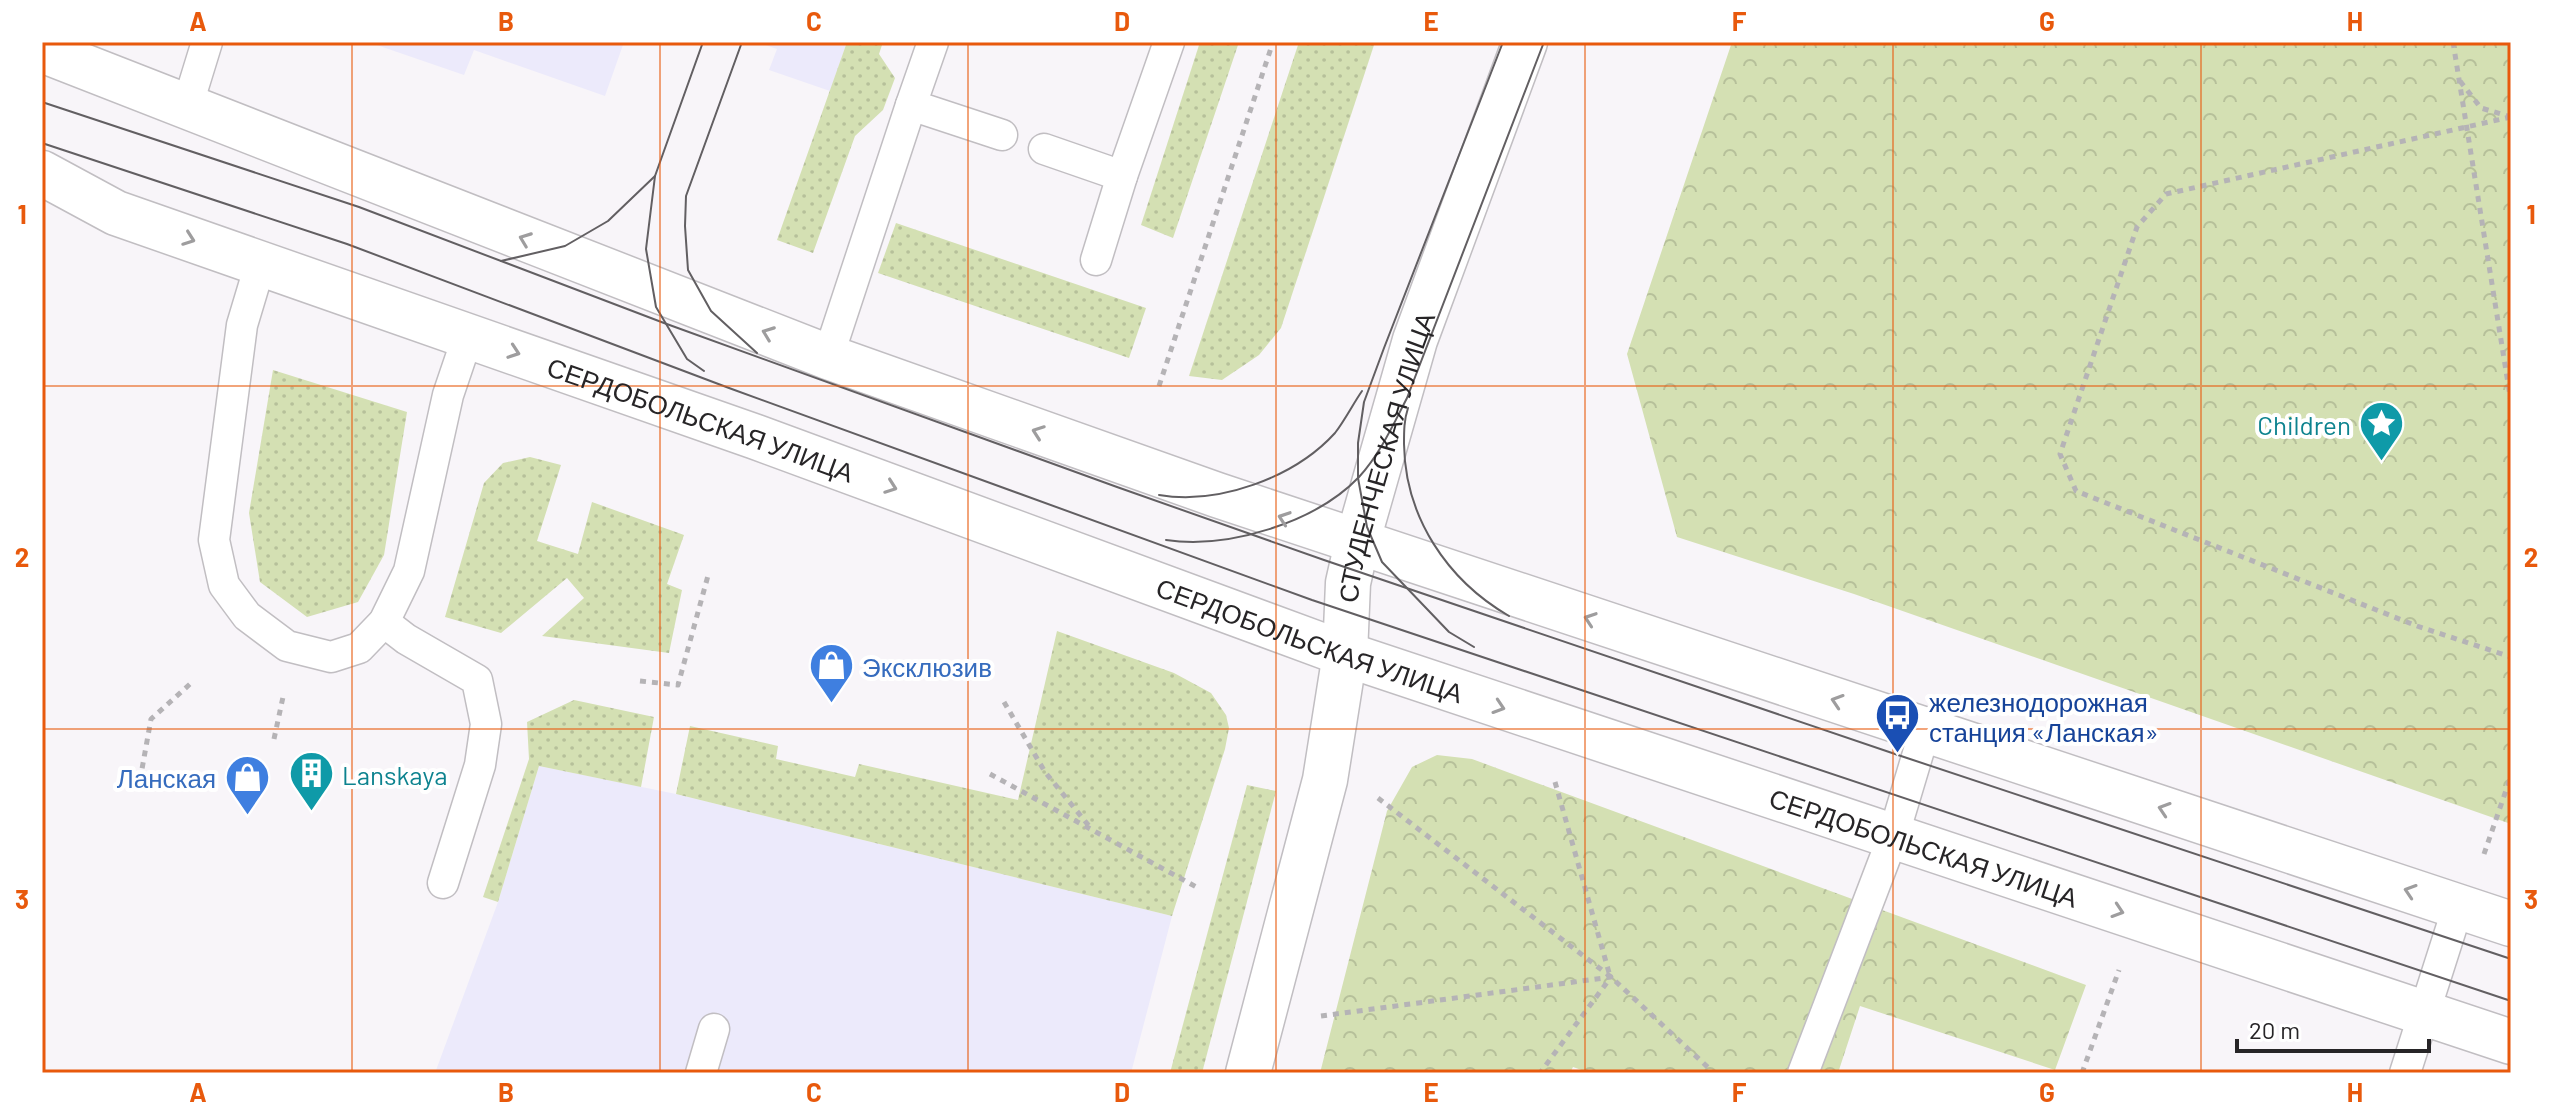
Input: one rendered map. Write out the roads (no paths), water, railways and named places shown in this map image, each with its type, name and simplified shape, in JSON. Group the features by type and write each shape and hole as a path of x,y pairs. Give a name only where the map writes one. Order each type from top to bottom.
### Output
{"main road":[{"name":"СТУДЕНЧЕСКАЯ УЛИЦА","path":"1248,1073 1325,780 1345,654 1348,583 1357,543 1415,340 1525,42"},
{"path":"42,50 828,357 1357,543 2511,924"},
{"path":"42,71 169,100"},
{"name":"СЕРДОБОЛЬСКАЯ УЛИЦА","path":"42,173 116,213 756,437 1345,654 2511,1042"},
{"name":"СЕРДОБОЛЬСКАЯ УЛИЦА","path":"42,201 116,213"}],"lane":[{"path":"169,100 207,42"},
{"path":"828,357 933,42"},
{"path":"1096,260 1169,42"},
{"path":"911,105 1002,135"},
{"path":"1044,149 1122,176"},
{"path":"260,265 242,325 214,540 224,585 247,616 287,646 331,657 359,648 384,622 409,571 448,395 468,336"},
{"path":"384,622 406,639 477,680 486,724 480,765 443,883"},
{"path":"1803,1073 1893,837 1925,730"},
{"path":"2405,1073 2458,907"},
{"path":"701,1073 714,1029"}],"tram line":[{"path":"703,42 655,176 646,249 656,307 687,359 704,371"},
{"path":"742,42 686,196 685,226 688,270 711,311 757,353"},
{"path":"1474,647 1449,632 1382,562 1367,527 1358,478 1358,443 1364,402 1503,42"},
{"path":"1166,540 1190,542 1243,536 1295,520 1341,493 1367,468 1407,398 1544,42"},
{"path":"42,102 359,207 664,323 1324,560 2511,959"},
{"path":"42,143 347,244 729,388 1312,600 2511,1001"},
{"path":"501,261 565,246 608,221 655,176"},
{"path":"1159,495 1206,496 1230,492 1277,475 1318,449 1335,433 1362,391"},
{"path":"1408,408 1404,435 1406,471 1421,521 1449,565 1467,584 1509,616"}],"place":[{"name":"Children","path":"2382,463"},
{"name":"Эксклюзив","path":"831,705"},
{"name":"железнодорожная станция «Ланская»","path":"1898,755"},
{"name":"Lanskaya","path":"311,813"},
{"name":"Ланская","path":"247,816"}]}
